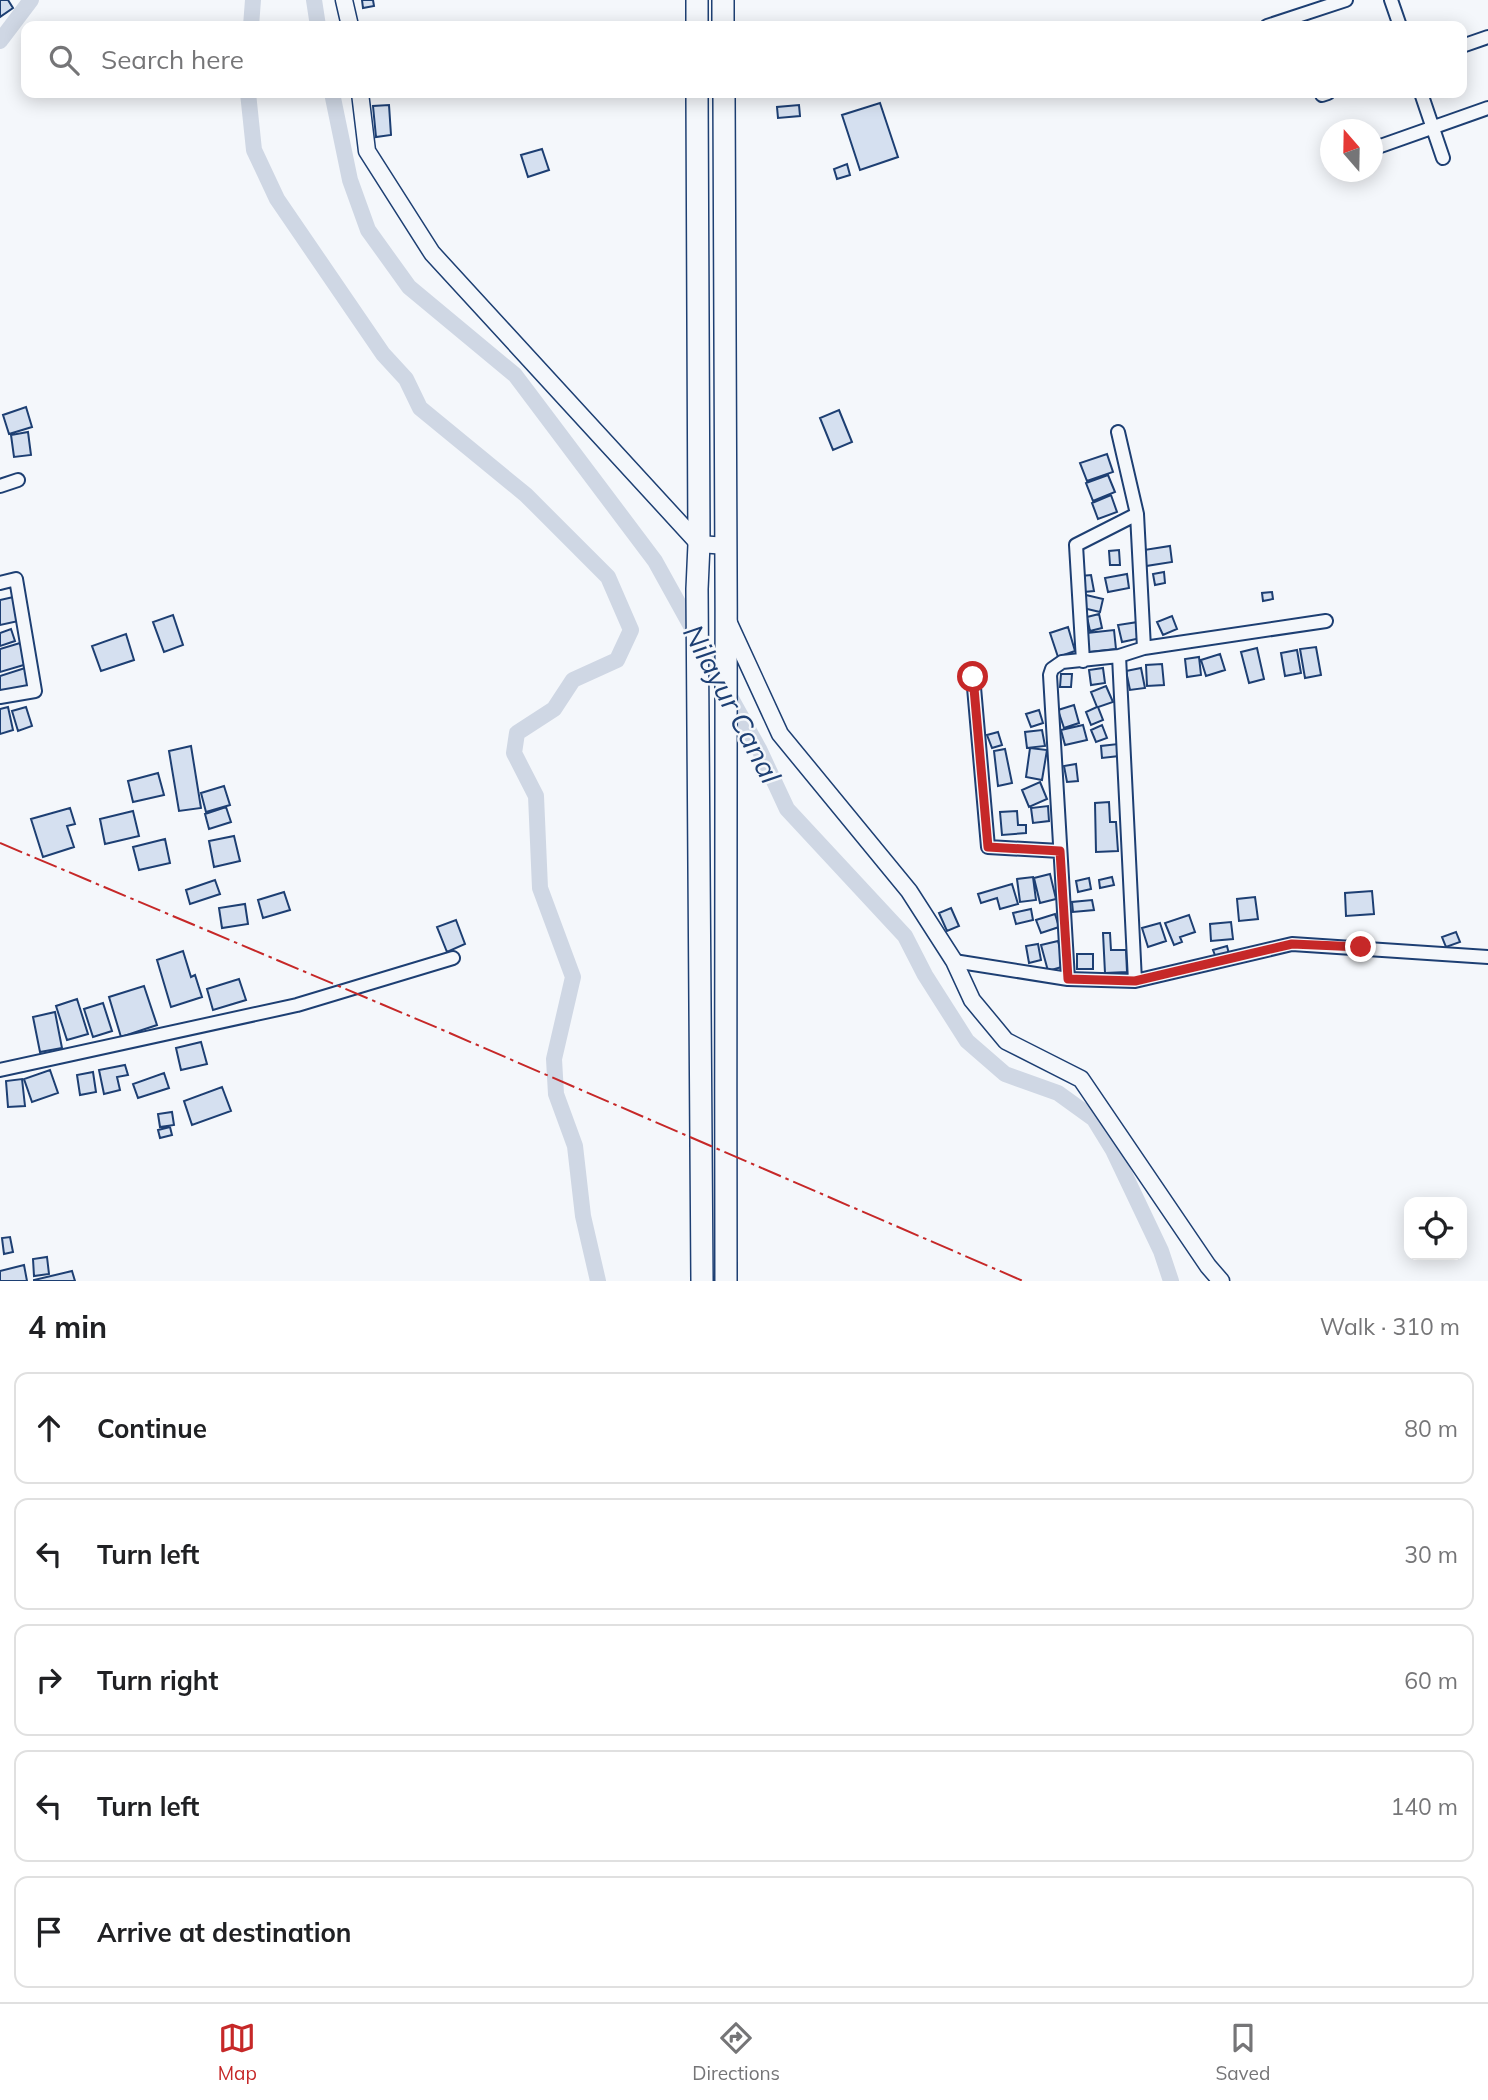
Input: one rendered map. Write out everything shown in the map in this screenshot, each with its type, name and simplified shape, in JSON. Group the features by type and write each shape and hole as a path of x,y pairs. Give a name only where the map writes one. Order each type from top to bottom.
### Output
{"highway":[{"path":"697,0 697,21"},
{"path":"723,0 723,21"},
{"path":"697,98 697,644 702,1281"},
{"path":"724,98 727,547 726,1281"}],"street":[{"path":"344,0 348,21"},
{"path":"1282,21 1346,0"},
{"path":"1391,0 1398,21"},
{"path":"1467,44 1488,37"},
{"path":"361,98 367,151 432,253 699,544 727,547"},
{"path":"1423,98 1443,158"},
{"path":"1383,145 1488,108"},
{"path":"1118,432 1137,514 1144,648"},
{"path":"0,486 18,480"},
{"path":"1083,661 1076,545 1137,514"},
{"path":"0,583 16,579 35,691 0,697"},
{"path":"727,619 780,734 909,891 954,961 972,1000 1006,1041 1081,1079 1208,1266 1221,1281"},
{"path":"1068,979 1050,675 1052,669 1057,664 1118,656 1144,648 1326,621"},
{"path":"1118,656 1135,981"},
{"path":"973,677 988,847 1060,851"},
{"path":"954,961 1068,979 1135,981 1292,944 1488,957"},
{"path":"0,1070 297,1005 453,958"}],"building":[{"path":"0,0 8,0 13,8 0,17"},
{"path":"362,0 373,0 374,6 363,8"},
{"path":"880,103 898,157 860,170 842,115"},
{"path":"389,105 391,135 376,137 373,106"},
{"path":"799,105 800,116 778,118 777,107"},
{"path":"542,149 549,170 528,177 521,155"},
{"path":"847,164 850,175 837,179 834,169"},
{"path":"26,407 32,427 9,434 3,415"},
{"path":"839,410 852,442 833,450 820,418"},
{"path":"28,432 31,455 14,457 11,435"},
{"path":"1107,454 1113,472 1087,481 1080,463"},
{"path":"1108,475 1115,492 1093,501 1086,483"},
{"path":"1111,495 1117,512 1098,519 1092,503"},
{"path":"1170,546 1172,562 1146,566 1144,550"},
{"path":"1119,550 1120,565 1110,565 1109,551"},
{"path":"1164,572 1165,583 1155,585 1153,574"},
{"path":"1127,574 1129,588 1108,592 1105,578"},
{"path":"1091,575 1094,591 1084,592 1081,576"},
{"path":"1272,592 1273,599 1263,601 1262,593"},
{"path":"1086,595 1103,599 1100,612 1083,608"},
{"path":"18,596 23,620 0,625 0,600"},
{"path":"1099,614 1102,628 1090,631 1087,617"},
{"path":"173,615 183,645 164,652 153,622"},
{"path":"1172,616 1177,629 1163,635 1157,622"},
{"path":"1138,622 1141,638 1122,642 1118,625"},
{"path":"1068,627 1075,651 1058,657 1050,633"},
{"path":"11,629 15,641 0,646 0,633"},
{"path":"1114,630 1116,649 1089,652 1087,633"},
{"path":"126,634 134,660 101,671 92,646"},
{"path":"20,643 27,664 0,672 0,649"},
{"path":"1316,647 1321,675 1305,678 1300,649"},
{"path":"1257,648 1264,679 1249,683 1241,652"},
{"path":"1297,650 1301,673 1285,676 1281,653"},
{"path":"1220,654 1225,670 1206,676 1201,660"},
{"path":"1199,657 1201,675 1187,677 1185,659"},
{"path":"1162,664 1164,685 1147,686 1146,665"},
{"path":"25,668 31,685 0,694 0,676"},
{"path":"1103,668 1105,683 1091,685 1089,670"},
{"path":"1141,668 1145,688 1130,690 1126,671"},
{"path":"1061,674 1072,674 1071,687 1060,687"},
{"path":"1106,686 1113,702 1098,707 1103,720 1091,725 1086,712 1097,707 1091,692"},
{"path":"1074,705 1079,723 1064,728 1058,710"},
{"path":"8,707 13,730 0,734 0,709"},
{"path":"26,707 32,726 18,731 12,711"},
{"path":"1039,710 1043,723 1031,727 1026,714"},
{"path":"1083,725 1087,740 1065,745 1061,730"},
{"path":"1102,725 1107,738 1096,742 1091,730"},
{"path":"1042,730 1045,746 1027,748 1025,732"},
{"path":"998,732 1002,745 992,748 987,735"},
{"path":"1118,744 1119,756 1102,758 1101,746"},
{"path":"191,746 201,808 179,811 169,751"},
{"path":"1030,748 1047,750 1042,780 1026,777"},
{"path":"1005,749 1012,783 998,786 994,751"},
{"path":"1076,764 1078,781 1067,782 1064,766"},
{"path":"158,773 164,795 133,802 128,781"},
{"path":"1040,782 1047,799 1029,807 1022,790"},
{"path":"224,786 230,805 206,812 201,793"},
{"path":"1109,802 1110,822 1116,822 1118,851 1096,852 1095,803"},
{"path":"1048,806 1049,821 1033,823 1031,808"},
{"path":"226,807 231,822 209,829 205,814"},
{"path":"70,808 75,824 67,826 74,847 43,857 31,819"},
{"path":"133,811 139,836 105,844 100,819"},
{"path":"1017,811 1018,825 1026,825 1026,833 1002,835 1000,812"},
{"path":"234,836 240,861 214,867 209,841"},
{"path":"165,839 170,863 139,870 133,847"},
{"path":"1050,874 1056,899 1040,903 1034,878"},
{"path":"1033,877 1036,900 1020,902 1017,879"},
{"path":"1112,877 1114,885 1100,888 1099,880"},
{"path":"1089,878 1091,889 1078,892 1076,881"},
{"path":"215,880 220,894 190,904 186,890"},
{"path":"1012,884 1018,904 1000,909 997,898 981,903 978,894"},
{"path":"1372,891 1374,914 1346,916 1345,893"},
{"path":"284,892 290,910 263,918 258,900"},
{"path":"1255,897 1258,919 1239,921 1237,899"},
{"path":"1092,900 1094,910 1073,912 1072,902"},
{"path":"245,904 248,924 222,928 219,908"},
{"path":"951,908 959,926 947,931 939,913"},
{"path":"1031,909 1033,920 1016,924 1013,913"},
{"path":"1055,914 1059,927 1041,933 1036,920"},
{"path":"1189,915 1195,932 1180,937 1182,942 1174,945 1165,923"},
{"path":"456,920 465,944 447,952 437,927"},
{"path":"1231,922 1233,939 1211,941 1210,924"},
{"path":"1160,923 1166,941 1148,947 1142,928"},
{"path":"1456,932 1460,942 1446,947 1442,937"},
{"path":"1103,933 1110,933 1111,950 1126,950 1127,972 1105,973"},
{"path":"1058,941 1065,966 1048,971 1041,945"},
{"path":"1038,944 1041,960 1029,963 1026,946"},
{"path":"1227,946 1229,954 1216,958 1213,950"},
{"path":"183,951 191,977 195,975 202,997 171,1007 157,960"},
{"path":"1077,954 1093,954 1093,969 1077,969"},
{"path":"239,979 246,1000 213,1010 207,989"},
{"path":"144,986 157,1025 121,1037 109,997"},
{"path":"77,999 88,1034 67,1040 56,1006"},
{"path":"103,1003 112,1031 93,1037 84,1009"},
{"path":"55,1012 62,1048 40,1052 33,1017"},
{"path":"201,1042 207,1064 181,1070 176,1048"},
{"path":"125,1065 128,1075 117,1077 120,1090 104,1094 99,1070"},
{"path":"50,1070 58,1093 32,1102 24,1079"},
{"path":"93,1072 96,1092 80,1095 77,1075"},
{"path":"164,1073 169,1088 138,1098 133,1084"},
{"path":"22,1079 25,1106 8,1107 6,1081"},
{"path":"222,1087 231,1111 192,1125 184,1101"},
{"path":"172,1112 174,1125 160,1127 158,1114"},
{"path":"170,1127 172,1135 160,1138 158,1130"},
{"path":"10,1237 13,1252 4,1254 2,1238"},
{"path":"47,1257 49,1274 34,1276 33,1259"},
{"path":"24,1265 27,1281 0,1281 0,1271"},
{"path":"72,1271 75,1281 34,1281 34,1280"}],"waterway":[{"path":"0,41 31,0"},
{"path":"251,21 253,0"},
{"name":"Nilayur Canal","path":"314,0 317,21"},
{"path":"249,98 254,150 277,199 383,354 406,379 420,408 526,495 608,577 631,630 617,660 573,680 554,709 517,733 514,753 536,796 540,888 573,977 554,1059 556,1094 575,1146 583,1216 598,1281"},
{"name":"Nilayur Canal","path":"333,98 350,180 368,230 409,287 515,375 655,561 759,749 787,809 905,936 925,975 967,1041 1005,1074 1058,1093 1094,1119 1113,1150 1161,1251 1171,1281"}],"power":[{"path":"0,843 438,1028 1023,1281"}],"route":[{"path":"973,677 988,847 1060,851 1068,979 1135,981 1292,944 1361,947"}]}
